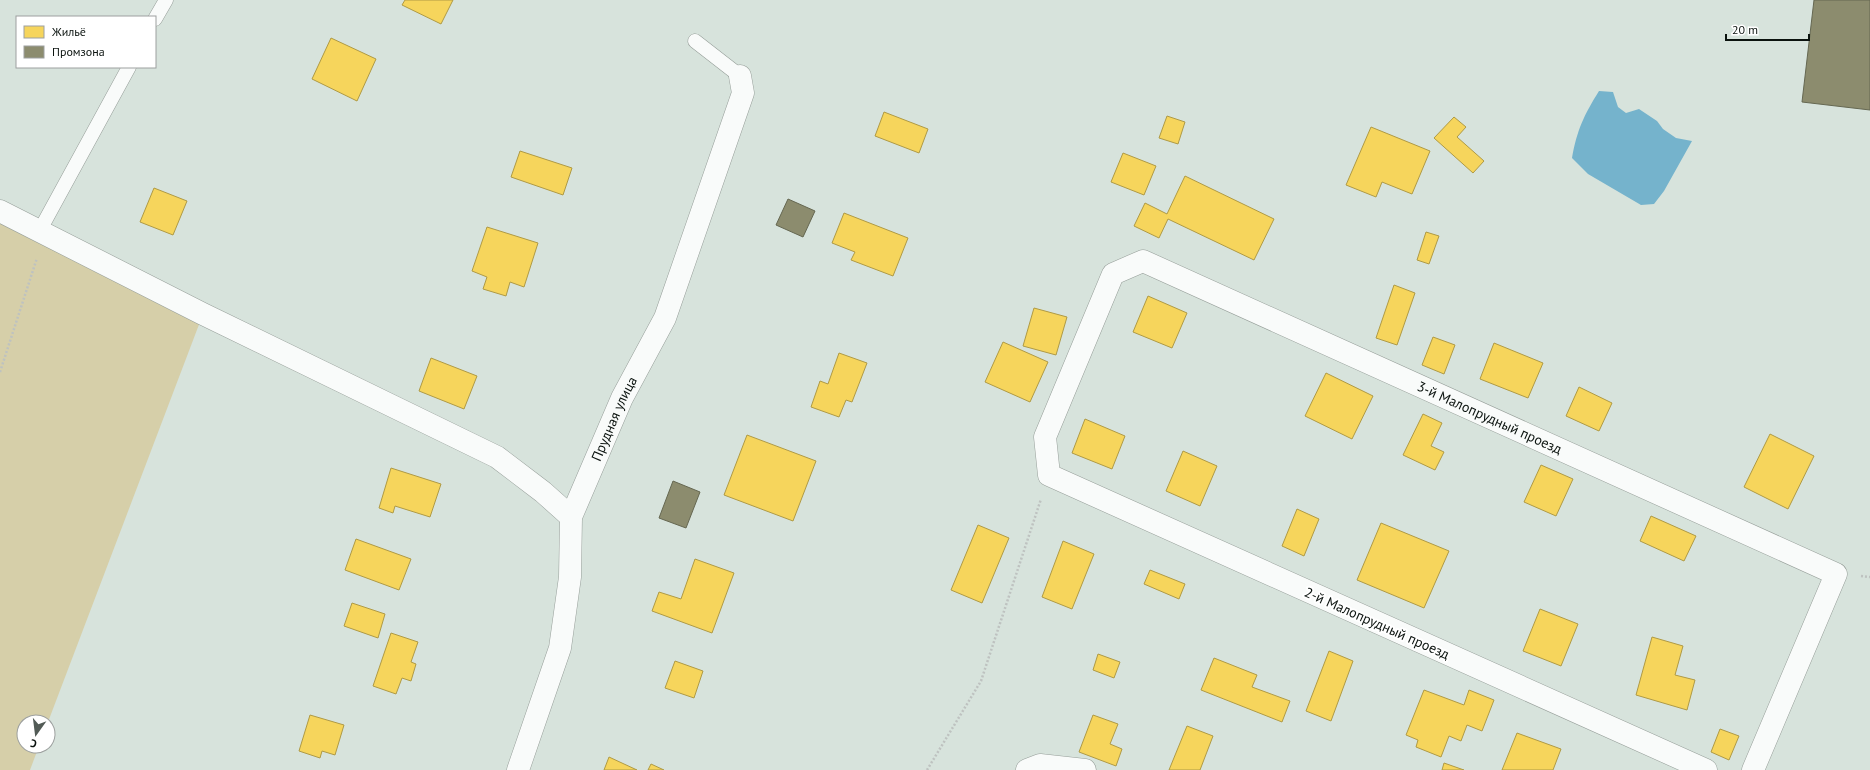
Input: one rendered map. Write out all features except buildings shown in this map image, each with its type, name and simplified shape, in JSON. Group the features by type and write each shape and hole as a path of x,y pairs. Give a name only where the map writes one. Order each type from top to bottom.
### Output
{"street":[{"name":"Прудная улица","path":"518,770 560,648 570,577 571,517 622,398 665,318 742,92 740,76"},
{"path":"0,211 203,314 497,457 543,492 571,517"},
{"name":"3-й Малопрудный проезд","path":"1049,475 1045,437 1114,274 1143,261 1836,574 1753,770"},
{"name":"2-й Малопрудный проезд","path":"1049,475 1706,770"},
{"path":"1033,768 1085,770"}],"lane":[{"path":"156,17 166,0"},
{"path":"694,41 740,76"},
{"path":"42,231 128,68"}],"path":[{"path":"0,372 42,231"},
{"path":"927,770 981,681 1049,475"}],"shaded area":[{"path":"0,211 203,314 51,714 16,714 16,754 36,754 30,770 0,770"}],"water":[{"path":"1599,91 1613,92 1618,107 1626,113 1639,109 1657,121 1663,129 1676,138 1692,141 1664,191 1654,204 1641,205 1588,174 1572,158 1576,139 1582,123"}]}
